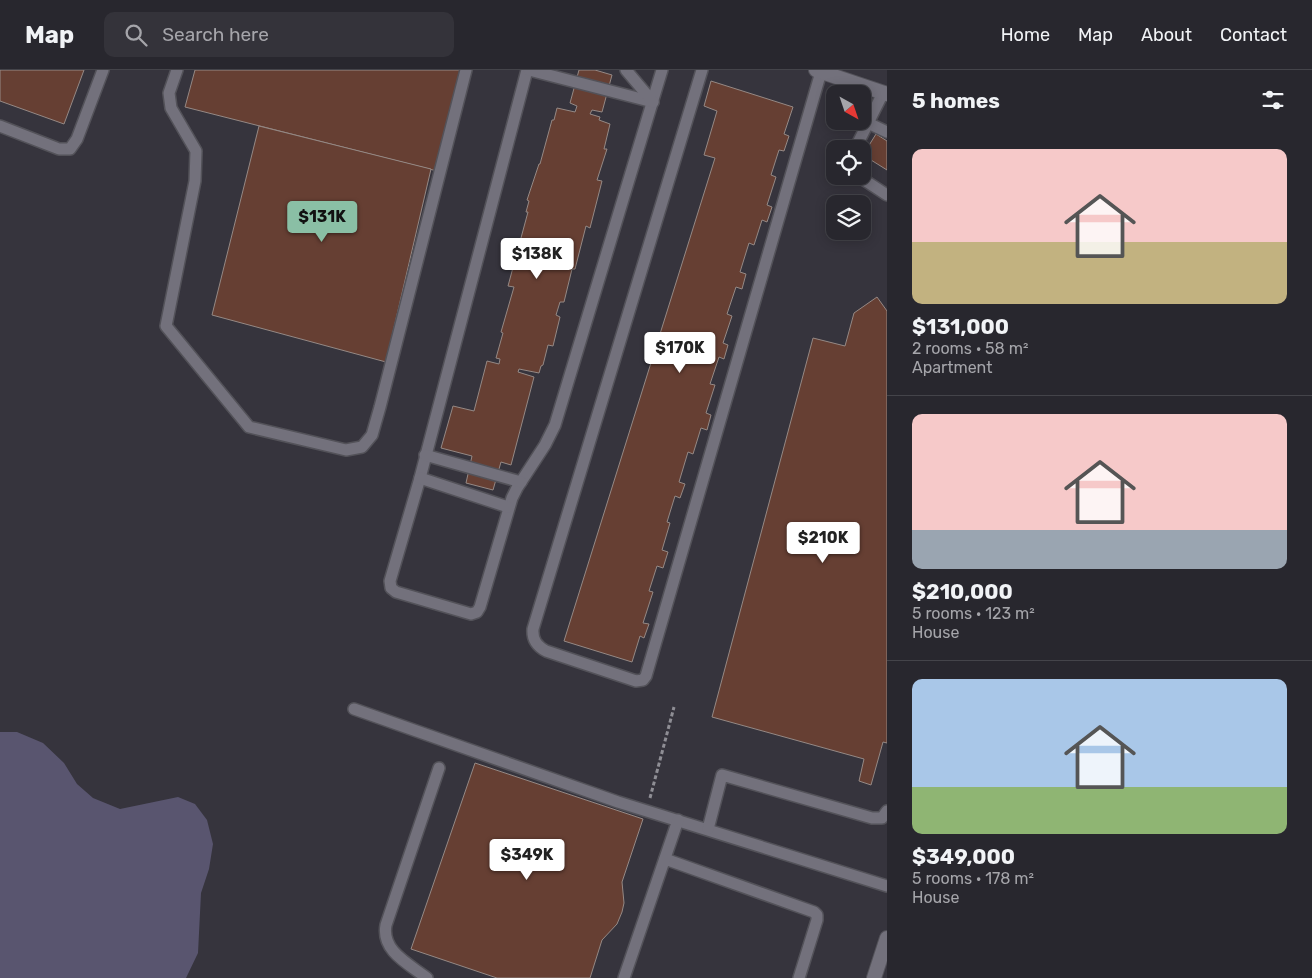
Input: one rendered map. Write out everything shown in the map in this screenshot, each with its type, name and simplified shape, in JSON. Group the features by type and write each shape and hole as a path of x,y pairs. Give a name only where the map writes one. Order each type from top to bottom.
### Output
{"main road":[{"path":"818,71 886,93"},
{"path":"874,978 887,938"}],"lane":[{"path":"0,126 59,148 70,148 77,139 103,70"},
{"path":"176,70 169,93 171,108 196,151 195,181 166,326 249,426 346,450 362,447 372,435 466,70"},
{"path":"653,102 528,70 420,478 390,582 391,588 396,592 471,614 477,612 480,607 508,507 521,482 546,445 555,425 653,102 662,70"},
{"path":"626,70 653,102"},
{"path":"702,70 533,630 533,637 539,647 546,651 636,681 642,680 646,676 818,71"},
{"path":"871,118 886,93"},
{"path":"871,124 887,132"},
{"path":"871,185 887,195"},
{"path":"425,455 521,482"},
{"path":"420,478 508,507"},
{"path":"354,709 618,802 887,886"},
{"path":"427,978 391,950 384,934 439,768"},
{"path":"708,829 722,775 872,818 882,818 887,811"},
{"path":"624,978 678,820"},
{"path":"665,860 814,912 817,915 817,920 799,978"}],"path":[{"path":"650,798 674,707"}],"shaded area":[{"path":"0,732 17,732 43,743 64,763 77,784 93,798 120,809 178,797 195,804 207,820 213,844 209,869 201,893 198,953 186,978 0,978"}],"building":[{"path":"0,70 84,70 64,124 0,101"},
{"path":"195,70 462,70 437,171 185,107"},
{"path":"579,70 595,70 612,75 602,112 592,110 590,114 600,117 599,120 610,124 604,149 607,149 597,180 602,181 590,228 586,226 564,302 560,302 556,315 560,317 553,346 548,345 539,373 519,369 518,372 534,377 511,465 501,462 493,490 466,483 472,456 441,448 453,406 474,411 487,361 499,364 500,359 496,358 503,333 501,332 514,287 508,286 528,212 526,212 529,201 527,200 557,108 575,112 577,106 570,103"},
{"path":"711,81 793,107 784,134 789,136 784,151 779,150 771,175 776,177 767,205 772,207 767,222 762,220 754,245 749,243 740,272 746,274 742,289 736,287 727,314 732,316 723,343 728,345 724,359 719,357 710,384 715,385 706,413 711,415 707,430 701,428 693,454 688,452 679,482 685,484 680,498 675,496 667,522 670,523 662,550 668,552 663,568 657,566 649,591 653,592 643,623 649,624 644,638 640,636 632,662 564,641 715,158 704,155 717,111 704,106"},
{"path":"259,126 431,169 386,362 212,315"},
{"path":"876,134 887,141 887,170 871,160 871,142"},
{"path":"877,297 887,311 887,743 883,742 871,785 859,781 864,759 712,717 813,338 845,346 854,313"},
{"path":"475,763 643,819 622,882 624,903 622,912 617,924 602,940 590,978 497,978 411,949"}]}
